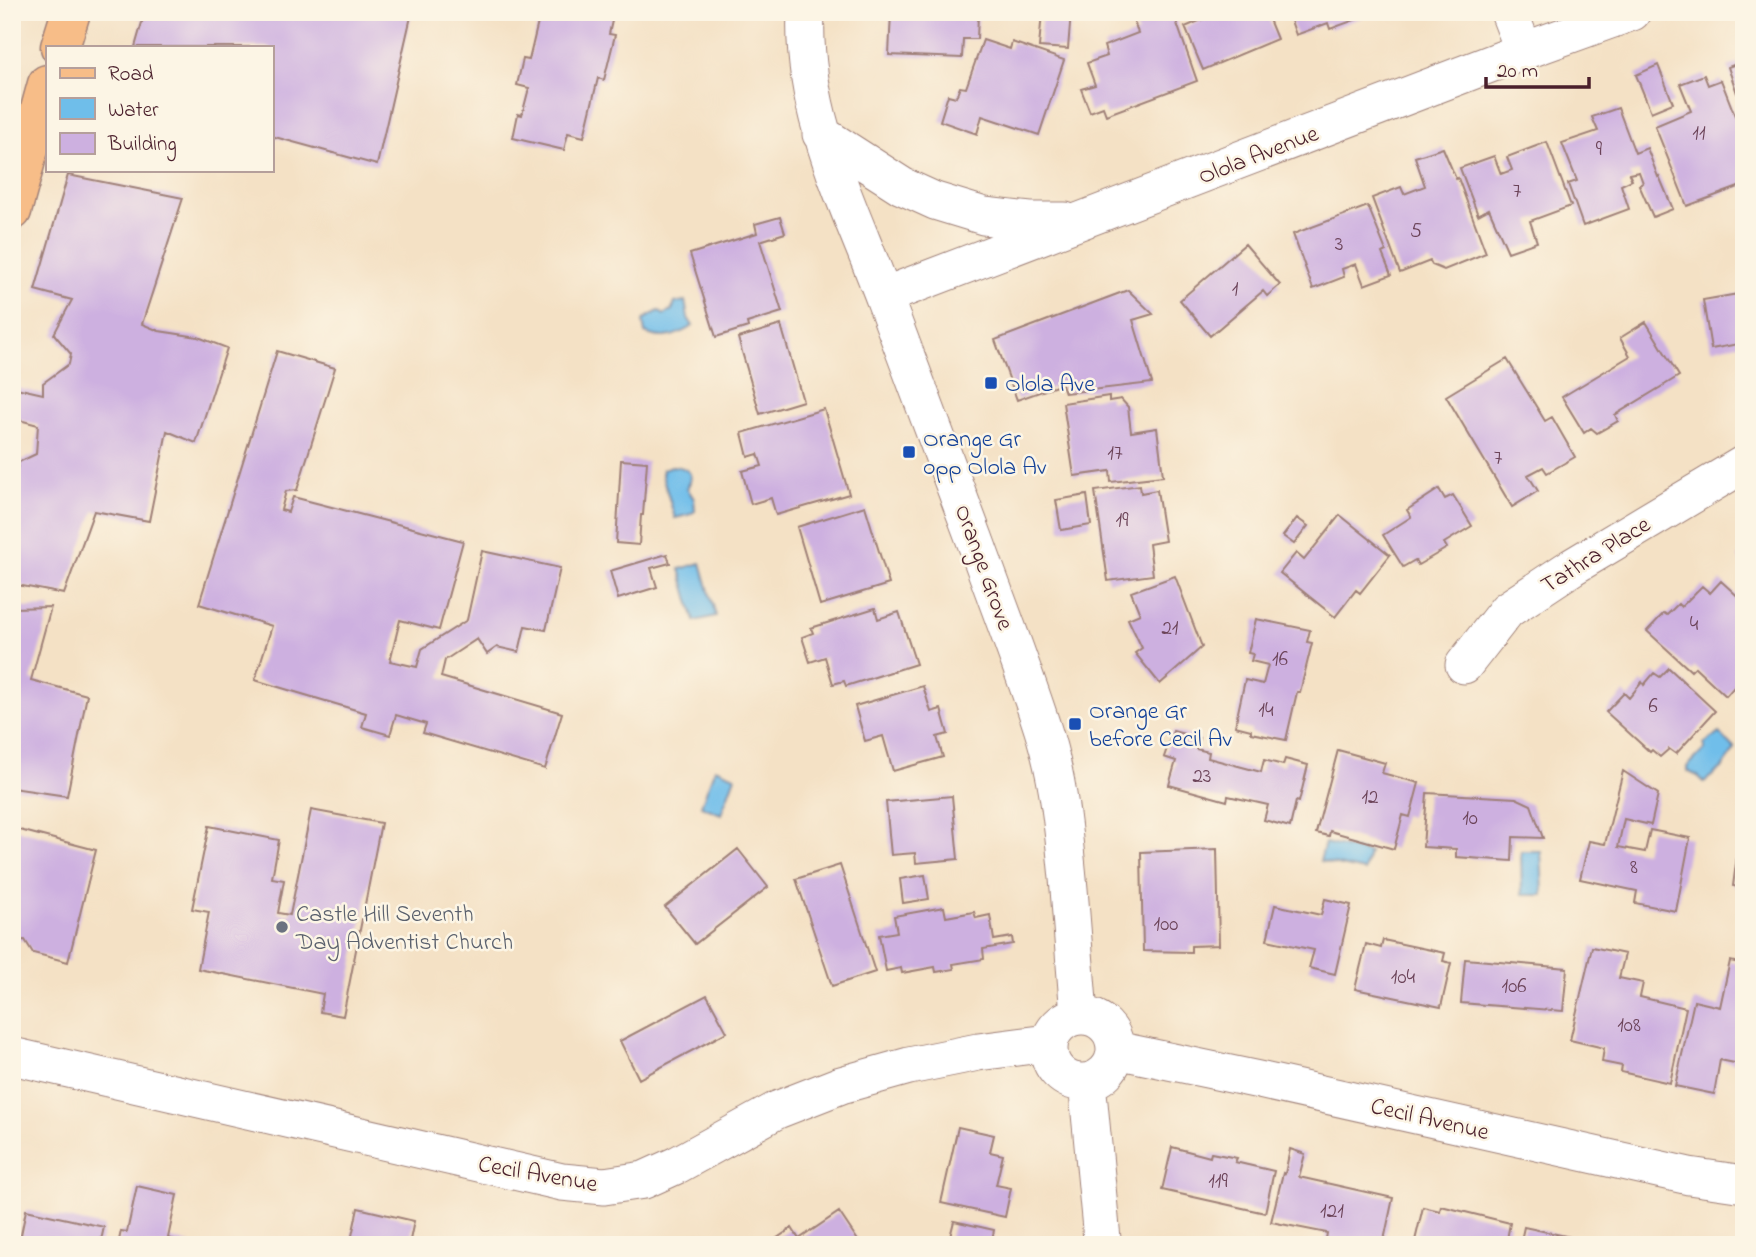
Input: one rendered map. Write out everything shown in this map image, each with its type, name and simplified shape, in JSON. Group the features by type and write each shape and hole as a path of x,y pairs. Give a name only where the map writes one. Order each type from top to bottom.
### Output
{"main road":[{"path":"60,46 71,12"},
{"path":"12,211 46,88"}],"street":[{"name":"Orange Grove","path":"806,12 810,85 821,134 837,181 884,296 1043,730 1064,833 1079,1015"},
{"path":"1509,12 1524,51"},
{"name":"Olola Avenue","path":"884,296 1632,12"},
{"path":"821,134 902,186 935,201 984,216 1030,221 1081,221"},
{"name":"Tathra Place","path":"1464,665 1507,610 1572,567 1744,464"},
{"path":"1079,1015 1091,1016 1101,1020 1115,1039 1114,1061 1108,1071 1098,1079 1076,1082 1066,1079 1058,1072 1052,1063 1049,1042 1059,1024 1079,1015"},
{"name":"Cecil Avenue","path":"12,1056 562,1182 604,1186 644,1180 778,1111 841,1086 909,1066 978,1052 1049,1042"},
{"name":"Cecil Avenue","path":"1116,1050 1689,1176 1744,1184"},
{"path":"1087,1082 1102,1245"}],"water":[{"path":"685,301 688,318 693,326 670,336 658,337 645,333 643,321 649,316 659,311 664,315 672,310 675,303"},
{"path":"672,466 686,469 690,475 687,488 694,499 695,511 675,518 662,475 663,469"},
{"path":"701,563 716,616 695,621 680,569"},
{"path":"1719,733 1735,749 1722,768 1704,782 1687,771 1687,767 1705,749 1704,744"},
{"path":"715,768 735,776 721,814 701,806"},
{"path":"1325,843 1369,853 1364,871 1320,861"},
{"path":"1521,851 1541,851 1543,895 1522,895"}],"building":[{"path":"134,12 412,12 377,165 273,137 273,46 135,46 143,19 133,16"},
{"path":"551,12 614,12 609,34 615,35 604,80 598,78 584,137 568,133 564,150 513,138 518,114 522,115 529,88 517,85 523,59 529,60 540,14 550,17"},
{"path":"891,12 969,12 978,15 977,39 963,39 962,58 889,55"},
{"path":"1042,12 1071,12 1068,49 1039,47"},
{"path":"1131,12 1173,12 1197,81 1106,115 1103,107 1090,112 1081,89 1095,85 1087,63 1107,56 1104,46 1138,33"},
{"path":"1220,12 1266,12 1277,39 1203,70 1185,27"},
{"path":"1288,12 1361,12 1363,17 1330,29 1328,23 1296,35"},
{"path":"983,40 1010,49 1012,42 1064,60 1039,135 982,116 977,134 940,121 948,95 956,97 960,87 966,88"},
{"path":"1744,61 1744,123 1738,109 1739,92 1737,93 1728,67"},
{"path":"1658,65 1673,103 1651,112 1636,75"},
{"path":"1704,75 1708,85 1721,80 1744,139 1744,185 1687,206 1655,126 1691,111 1680,84"},
{"path":"1618,108 1635,153 1647,148 1673,209 1653,217 1639,185 1643,183 1639,172 1629,174 1632,180 1621,185 1629,209 1583,226 1568,184 1577,181 1562,143 1598,131 1592,117"},
{"path":"1547,142 1571,206 1530,221 1537,242 1508,252 1489,209 1478,215 1460,168 1494,156 1501,174 1512,170 1507,157"},
{"path":"1443,148 1456,179 1458,178 1486,253 1444,270 1432,265 1430,261 1400,273 1372,198 1401,187 1404,194 1425,186 1415,157"},
{"path":"68,175 183,198 142,324 159,331 198,337 227,348 196,443 167,431 149,521 94,511 64,594 12,584 12,485 19,462 36,454 38,425 12,418 12,387 43,394 43,383 69,364 71,354 54,334 72,300 35,290"},
{"path":"1368,206 1386,251 1382,253 1391,275 1364,285 1356,264 1342,269 1344,277 1313,289 1293,234"},
{"path":"780,217 785,233 760,241 782,312 747,323 748,327 716,337 690,254 757,233 755,224"},
{"path":"1245,244 1280,285 1267,296 1263,291 1210,336 1180,300"},
{"path":"1128,290 1153,314 1133,320 1152,383 1065,393 1062,384 1017,400 995,340"},
{"path":"1744,293 1744,343 1711,349 1703,300"},
{"path":"1646,322 1679,376 1615,415 1618,421 1597,433 1591,428 1584,433 1562,397 1630,356 1620,338"},
{"path":"781,325 803,401 760,414 738,338"},
{"path":"277,351 335,368 297,490 286,491 281,510 288,512 293,497 463,541 439,630 400,620 390,661 417,667 422,649 467,620 482,551 560,568 546,630 525,626 519,652 497,647 487,654 477,639 445,660 441,677 562,713 545,769 423,733 426,724 396,715 390,735 362,727 366,713 255,680 272,626 199,604"},
{"path":"1507,359 1545,421 1552,417 1575,457 1547,473 1543,467 1528,475 1538,491 1512,507 1446,396"},
{"path":"1109,396 1109,401 1121,399 1128,407 1131,432 1157,428 1163,476 1111,482 1110,471 1074,476 1063,403"},
{"path":"824,409 849,494 776,515 771,498 751,504 742,471 762,466 758,454 748,457 742,433"},
{"path":"621,460 647,462 639,545 616,543"},
{"path":"1140,485 1141,493 1157,490 1165,541 1149,544 1153,575 1108,581 1095,491"},
{"path":"1439,489 1445,499 1453,495 1472,526 1444,543 1447,548 1418,565 1415,560 1403,567 1383,535 1411,517 1407,510"},
{"path":"1087,495 1091,525 1061,530 1056,500"},
{"path":"865,506 889,584 820,605 797,527"},
{"path":"1340,515 1390,555 1360,593 1356,590 1335,617 1280,573 1296,553 1304,560"},
{"path":"1297,518 1308,526 1294,544 1283,536"},
{"path":"667,554 670,563 651,568 657,587 618,599 610,571"},
{"path":"1744,554 1744,570 1738,557"},
{"path":"1175,576 1202,647 1160,684 1135,653 1142,648 1128,619 1140,614 1131,592"},
{"path":"1721,581 1744,602 1744,676 1726,696 1695,667 1691,671 1647,631 1664,613 1667,615 1678,604 1681,607 1702,586 1710,593"},
{"path":"51,607 31,680 87,695 67,796 12,788 12,608"},
{"path":"875,608 878,619 899,612 916,664 846,686 844,681 833,684 825,657 810,662 802,637 813,633 811,628"},
{"path":"1256,619 1310,630 1307,642 1312,643 1286,740 1251,733 1251,730 1235,726 1245,680 1263,684 1268,665 1251,661 1253,654 1248,653"},
{"path":"1669,668 1715,711 1676,754 1669,749 1660,757 1652,750 1650,752 1606,712 1624,693 1629,698 1642,682 1644,685 1654,673 1660,677"},
{"path":"923,686 931,712 941,709 948,734 937,737 943,757 893,771 883,736 865,741 855,706"},
{"path":"1173,731 1199,738 1196,749 1209,752 1208,758 1261,772 1264,760 1283,765 1285,759 1308,765 1290,827 1264,820 1268,805 1228,796 1227,801 1169,785 1176,761 1164,757"},
{"path":"1338,750 1385,763 1382,773 1419,783 1410,817 1403,815 1394,849 1330,831 1329,836 1316,833"},
{"path":"1623,771 1658,794 1651,825 1624,819 1618,847 1645,852 1650,830 1690,838 1676,911 1635,903 1637,891 1580,879 1589,841 1605,844"},
{"path":"1427,793 1516,798 1531,805 1543,838 1513,837 1512,861 1456,857 1456,849 1423,847"},
{"path":"952,796 958,859 916,863 915,853 891,855 886,802"},
{"path":"311,810 381,823 343,1016 320,1012 323,994 198,969 209,912 192,909 209,826 279,840 272,878 284,880 278,913 290,915"},
{"path":"12,828 96,850 68,962 33,953 25,940 12,941"},
{"path":"1739,841 1744,841 1744,888 1733,886"},
{"path":"738,849 768,887 695,944 665,907"},
{"path":"1217,849 1219,945 1191,946 1191,952 1143,951 1141,852"},
{"path":"840,865 875,972 832,986 796,879"},
{"path":"925,875 929,899 903,903 900,879"},
{"path":"1325,899 1351,905 1335,974 1309,968 1314,950 1267,940 1275,905 1321,915"},
{"path":"944,907 946,917 974,912 976,918 990,915 994,940 1012,937 1013,944 983,949 984,959 953,964 954,969 936,972 935,967 902,973 901,968 886,971 879,935 897,932 894,916"},
{"path":"1383,940 1445,953 1443,961 1451,963 1441,1007 1355,989 1366,944 1381,948"},
{"path":"1592,947 1625,954 1619,978 1643,983 1640,997 1686,1008 1670,1083 1621,1072 1622,1066 1602,1062 1604,1048 1570,1040"},
{"path":"1465,959 1567,968 1563,1011 1461,1003"},
{"path":"1730,961 1744,964 1744,1065 1720,1060 1714,1094 1675,1086 1694,1001 1720,1007"},
{"path":"707,995 727,1032 639,1079 620,1041"},
{"path":"958,1127 994,1135 990,1152 1003,1155 996,1185 1011,1188 1005,1217 941,1203"},
{"path":"1172,1147 1210,1157 1211,1153 1237,1158 1235,1162 1274,1171 1265,1213 1162,1190"},
{"path":"1290,1149 1305,1154 1299,1177 1393,1198 1383,1245 1325,1245 1327,1233 1271,1222"},
{"path":"137,1186 177,1195 168,1238 192,1245 118,1245 121,1231 127,1232"},
{"path":"1441,1206 1510,1223 1506,1245 1414,1245 1423,1207 1440,1211"},
{"path":"358,1208 414,1221 409,1245 350,1245"},
{"path":"26,1210 104,1227 100,1245 19,1245"},
{"path":"839,1212 861,1245 767,1245 792,1228 799,1239"},
{"path":"954,1221 994,1230 991,1245 948,1245"},
{"path":"1524,1227 1603,1244 1603,1245 1520,1245"}],"place":[{"name":"Olola Ave","path":"991,383"},
{"name":"Orange Gr opp Olola Av","path":"909,452"},
{"name":"Orange Gr before Cecil Av","path":"1075,724"},
{"name":"Castle Hill Seventh Day Adventist Church","path":"282,927"}]}
